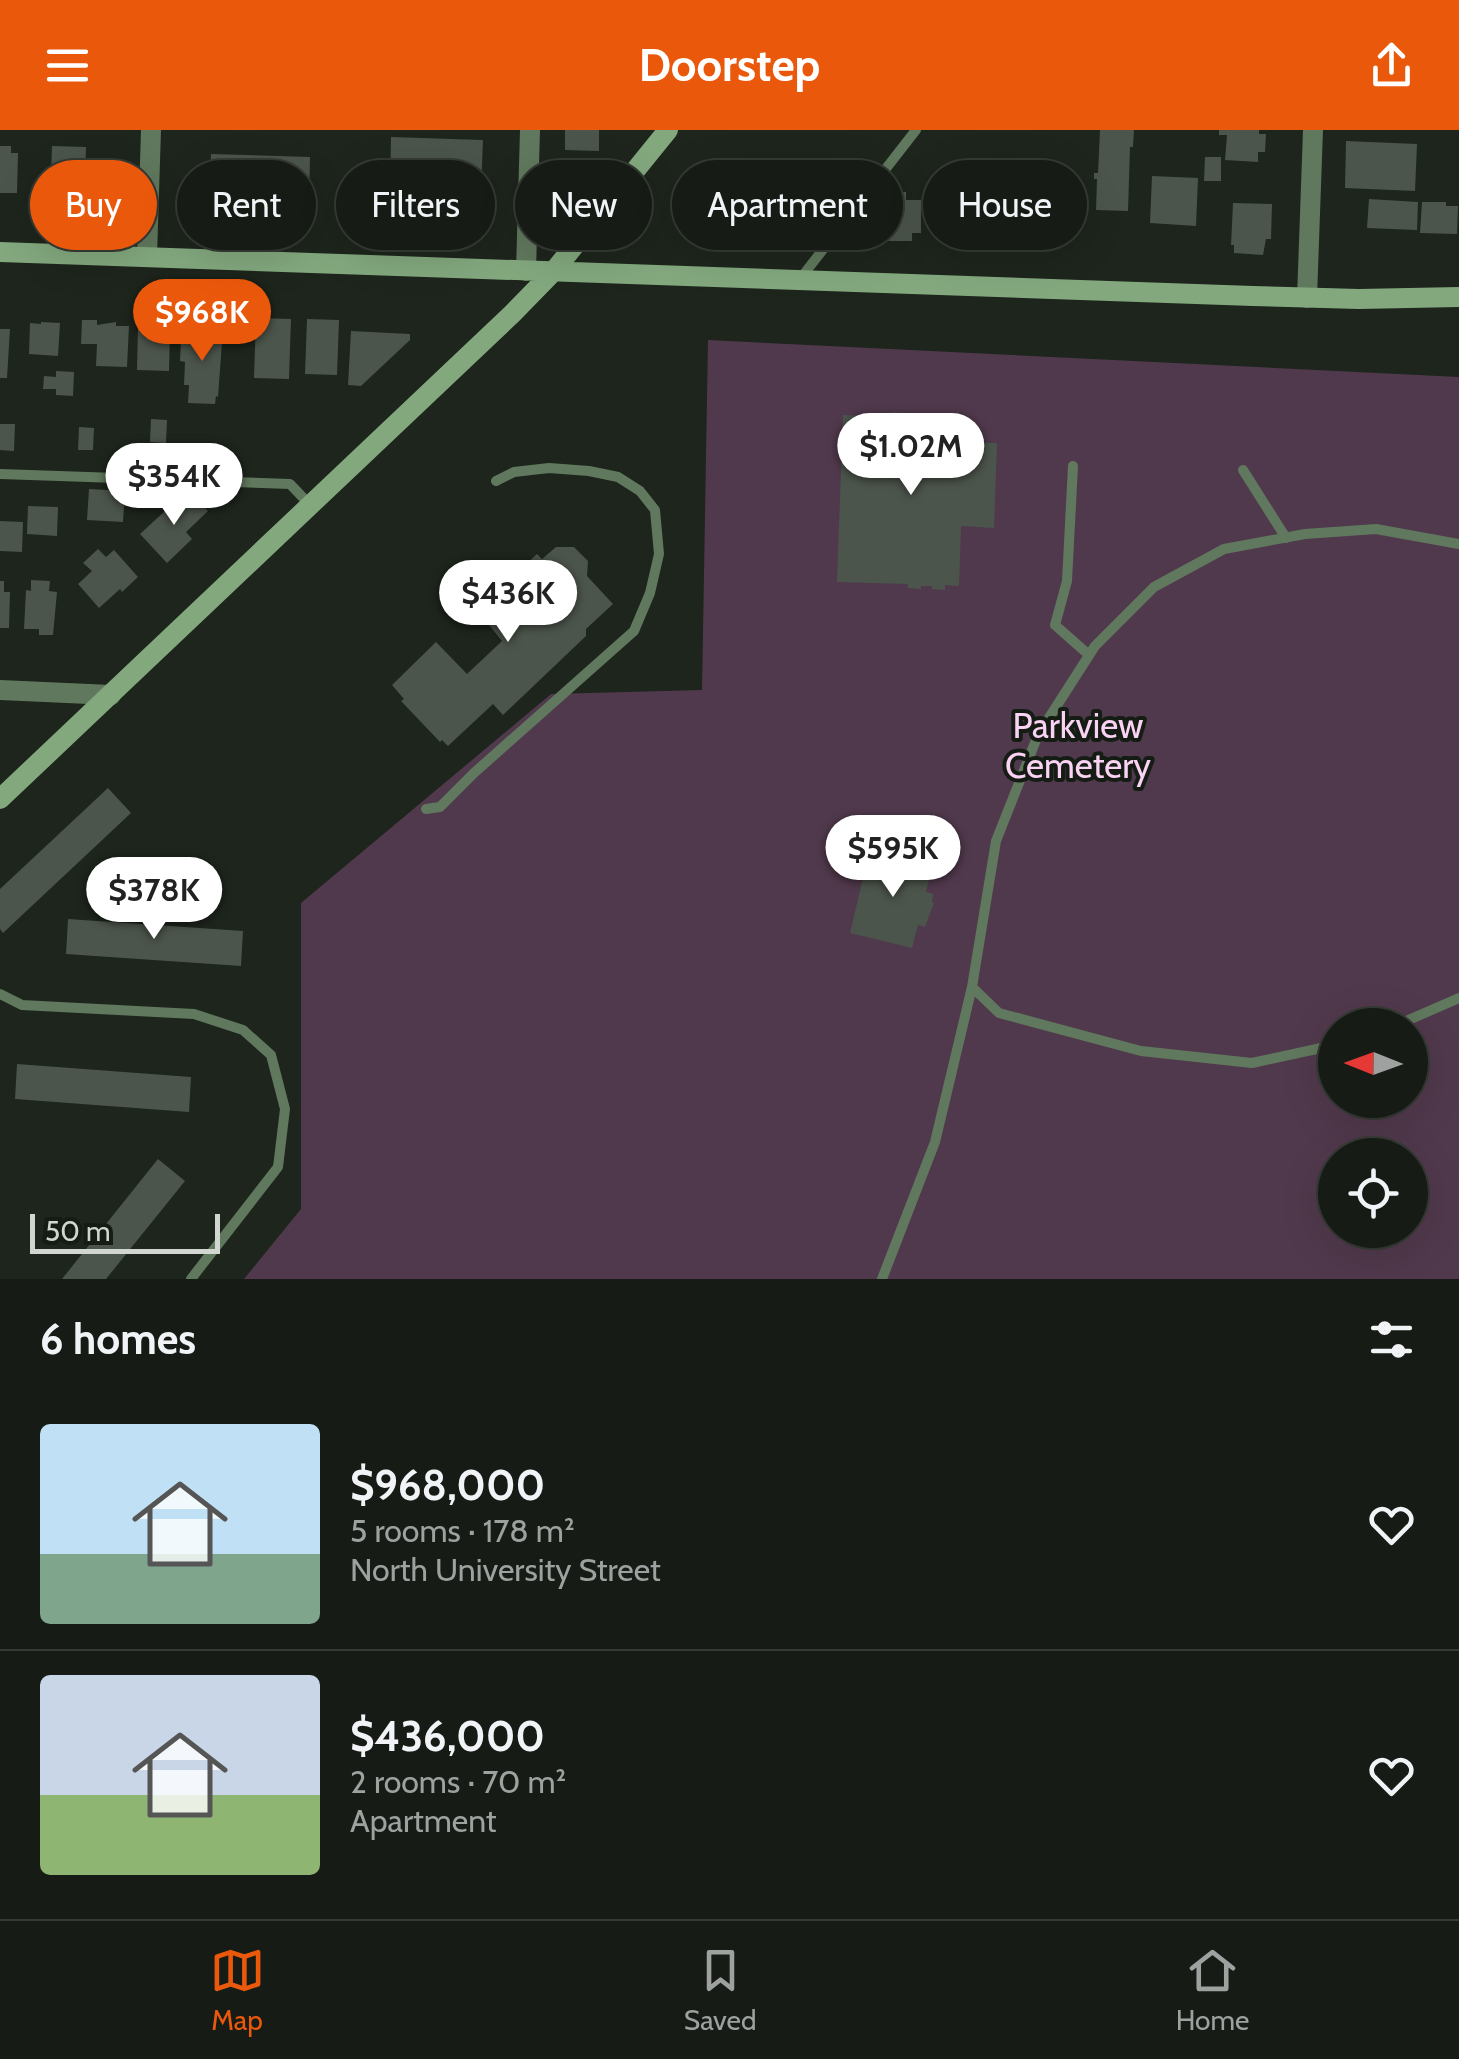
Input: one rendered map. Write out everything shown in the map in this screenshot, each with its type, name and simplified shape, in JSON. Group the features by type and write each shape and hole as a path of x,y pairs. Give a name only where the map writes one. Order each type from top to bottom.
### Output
{"main road":[{"path":"0,800 553,272 668,130"},
{"path":"0,252 1307,298 1459,297"},
{"path":"1359,299 1459,308"}],"street":[{"path":"147,256 151,130"},
{"path":"526,271 530,130"},
{"path":"1307,298 1313,130"},
{"path":"0,690 110,695"}],"lane":[{"path":"800,280 916,130"},
{"path":"1074,466 1067,581 1055,625 1089,656"},
{"path":"426,809 440,808 634,631 650,593 660,554 655,510 640,491 618,476 549,468 514,472 496,482"},
{"path":"1242,470 1286,538"},
{"path":"0,474 290,484 310,506"},
{"path":"882,1279 935,1142 972,986 996,840 1038,735 1095,646 1154,588 1224,549 1376,529 1459,544"},
{"path":"972,986 999,1013 1141,1051 1252,1063 1318,1049"},
{"path":"0,994 22,1004 194,1014 243,1030 272,1055 285,1110 278,1167 191,1279"},
{"path":"1428,1012 1459,998"}],"green space":[{"name":"Parkview Cemetery","path":"708,340 1459,377 1459,1279 244,1279 301,1209 301,903 551,694 702,690"}],"building":[{"path":"565,130 599,130 599,151 565,150"},
{"path":"1100,130 1134,130 1128,211 1096,210 1094,173 1098,173"},
{"path":"1219,130 1259,130 1259,134 1266,134 1265,152 1258,152 1258,162 1225,160 1227,135 1219,135"},
{"path":"391,137 483,140 482,160 391,160"},
{"path":"1346,141 1417,144 1415,191 1345,188"},
{"path":"0,146 11,146 11,153 18,153 17,193 0,193"},
{"path":"52,146 86,147 86,160 52,160"},
{"path":"211,154 310,157 310,160 211,160"},
{"path":"1205,157 1221,157 1221,181 1204,181"},
{"path":"1152,176 1198,178 1196,226 1150,223"},
{"path":"903,192 906,200 921,200 921,233 912,233 912,241 903,241"},
{"path":"1369,199 1418,202 1417,230 1367,228"},
{"path":"1422,202 1458,206 1457,234 1420,233"},
{"path":"1233,203 1272,204 1271,239 1266,239 1263,255 1234,253"},
{"path":"256,318 291,319 289,379 254,378"},
{"path":"307,319 339,320 337,375 305,374"},
{"path":"82,320 97,320 97,325 116,322 116,326 129,326 127,367 96,366 97,344 81,344"},
{"path":"30,323 60,323 58,356 29,354"},
{"path":"189,324 210,324 210,333 216,333 215,341 222,342 215,404 188,403 185,362 180,361 181,340 188,340"},
{"path":"138,325 160,326 160,331 170,331 169,371 137,370"},
{"path":"0,329 10,329 7,378 0,378"},
{"path":"351,331 410,334 410,340 361,386 348,385"},
{"path":"56,371 74,372 73,396 43,389 44,376 56,377"},
{"path":"891,412 908,413 908,418 914,418 914,413 931,413 931,418 954,414 953,419 964,419 963,442 997,443 994,528 961,526 959,586 945,585 945,590 932,586 908,588 908,584 837,582 843,415 891,417"},
{"path":"151,419 167,420 166,443 150,442"},
{"path":"0,424 15,424 14,451 0,450"},
{"path":"79,427 94,428 93,450 78,450"},
{"path":"89,489 125,491 123,522 87,520"},
{"path":"192,494 208,511 186,532 192,539 167,563 140,534 166,510 170,514"},
{"path":"28,506 58,507 57,536 27,534"},
{"path":"0,521 23,522 22,552 0,551"},
{"path":"556,547 574,547 588,561 587,576 613,604 586,629 586,636 503,715 493,704 448,746 440,742 401,701 404,699 392,685 436,642 467,674 502,641 477,610 537,554 542,559"},
{"path":"98,549 106,557 114,550 138,577 99,608 78,584 92,571 83,563"},
{"path":"31,580 50,581 49,591 57,592 53,635 39,635 39,629 24,629 26,590 31,591"},
{"path":"0,581 4,581 4,592 10,592 9,628 0,628"},
{"path":"108,788 131,813 3,933 0,889"},
{"path":"869,852 932,867 926,892 933,894 934,903 925,927 918,925 912,948 850,933"},
{"path":"68,919 243,931 241,966 66,954"},
{"path":"17,1064 191,1077 189,1112 15,1099"},
{"path":"158,1159 185,1181 106,1279 62,1279"}]}
